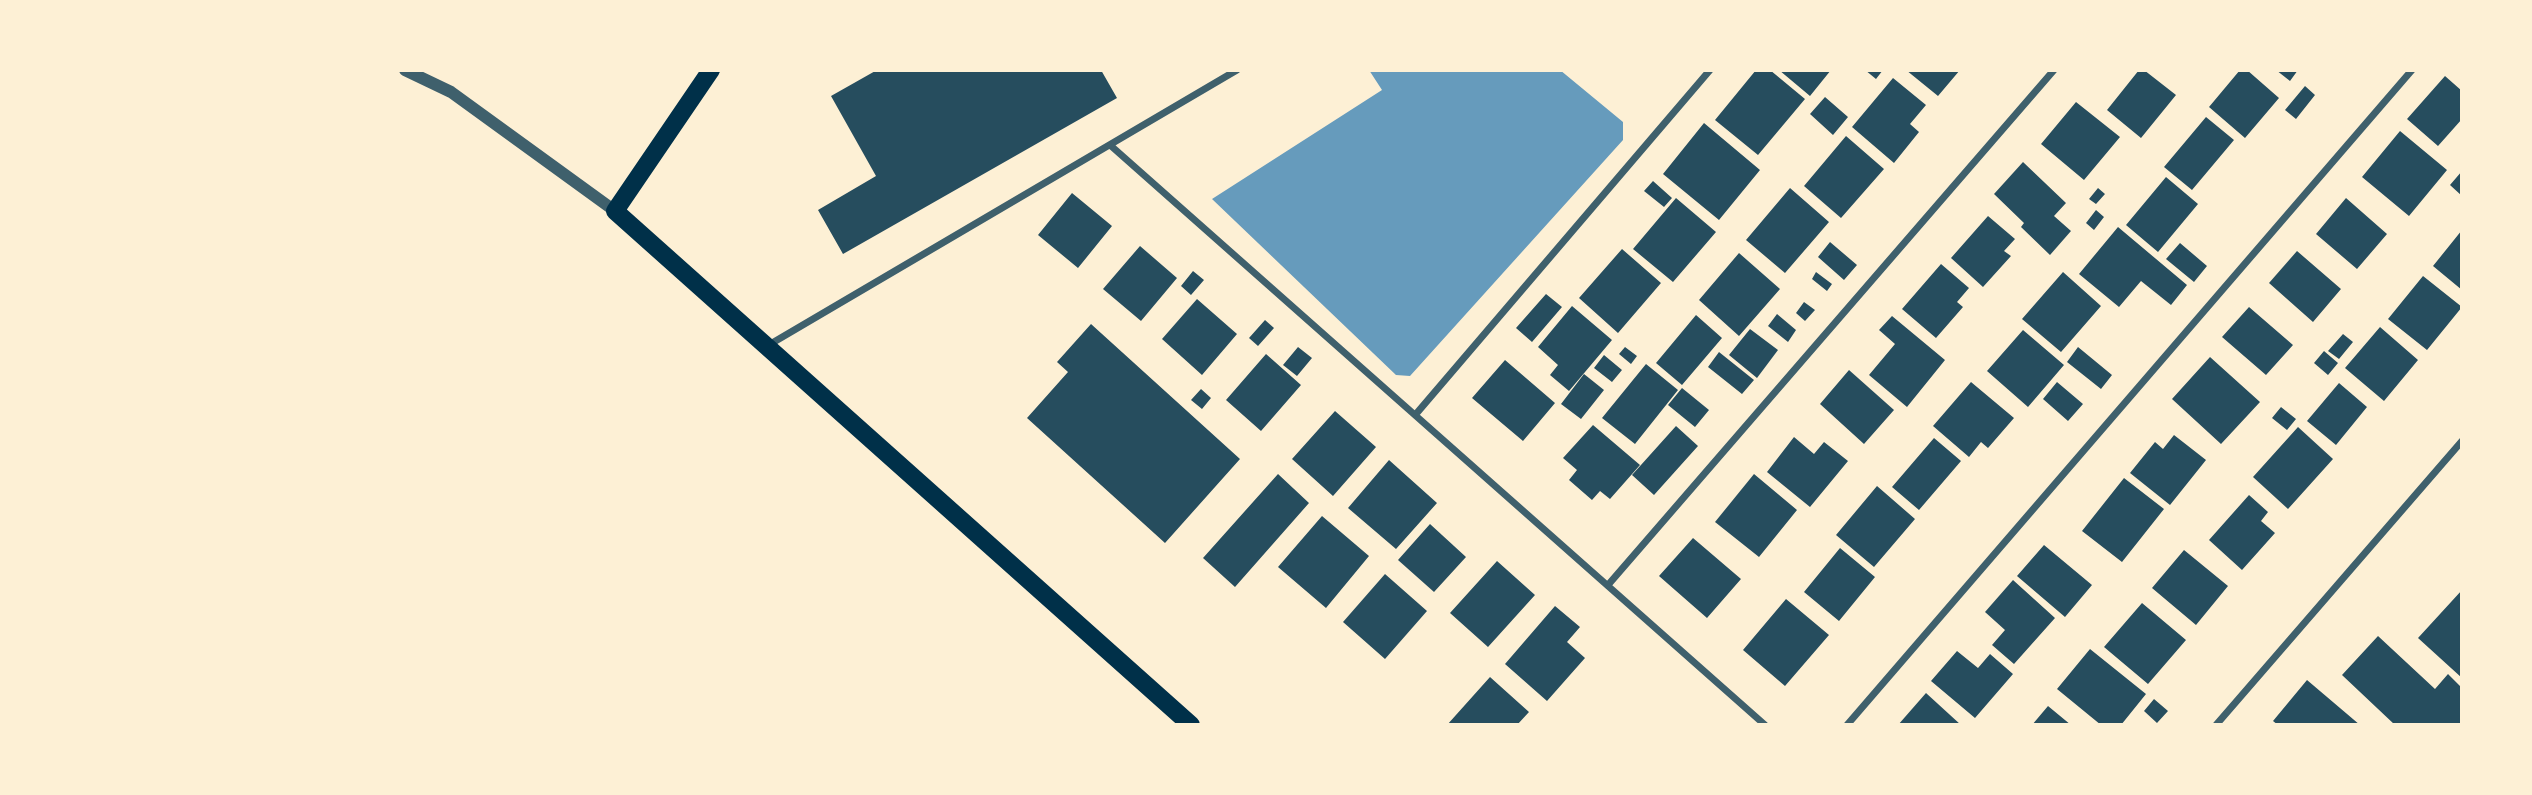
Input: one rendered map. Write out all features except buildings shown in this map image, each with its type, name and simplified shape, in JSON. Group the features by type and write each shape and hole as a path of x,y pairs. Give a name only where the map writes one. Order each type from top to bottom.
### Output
{"main road":[{"path":"710,70 615,211 1191,725"}],"street":[{"path":"405,70 451,92 615,211"},
{"path":"766,346 1237,70"},
{"path":"1416,414 1710,70"},
{"path":"1608,585 2054,70"},
{"path":"1847,725 2412,70"},
{"path":"1110,145 1765,725"},
{"path":"2216,725 2462,441"}],"water":[{"path":"1369,70 1560,70 1623,122 1623,140 1410,376 1396,375 1212,199 1382,90"}]}
